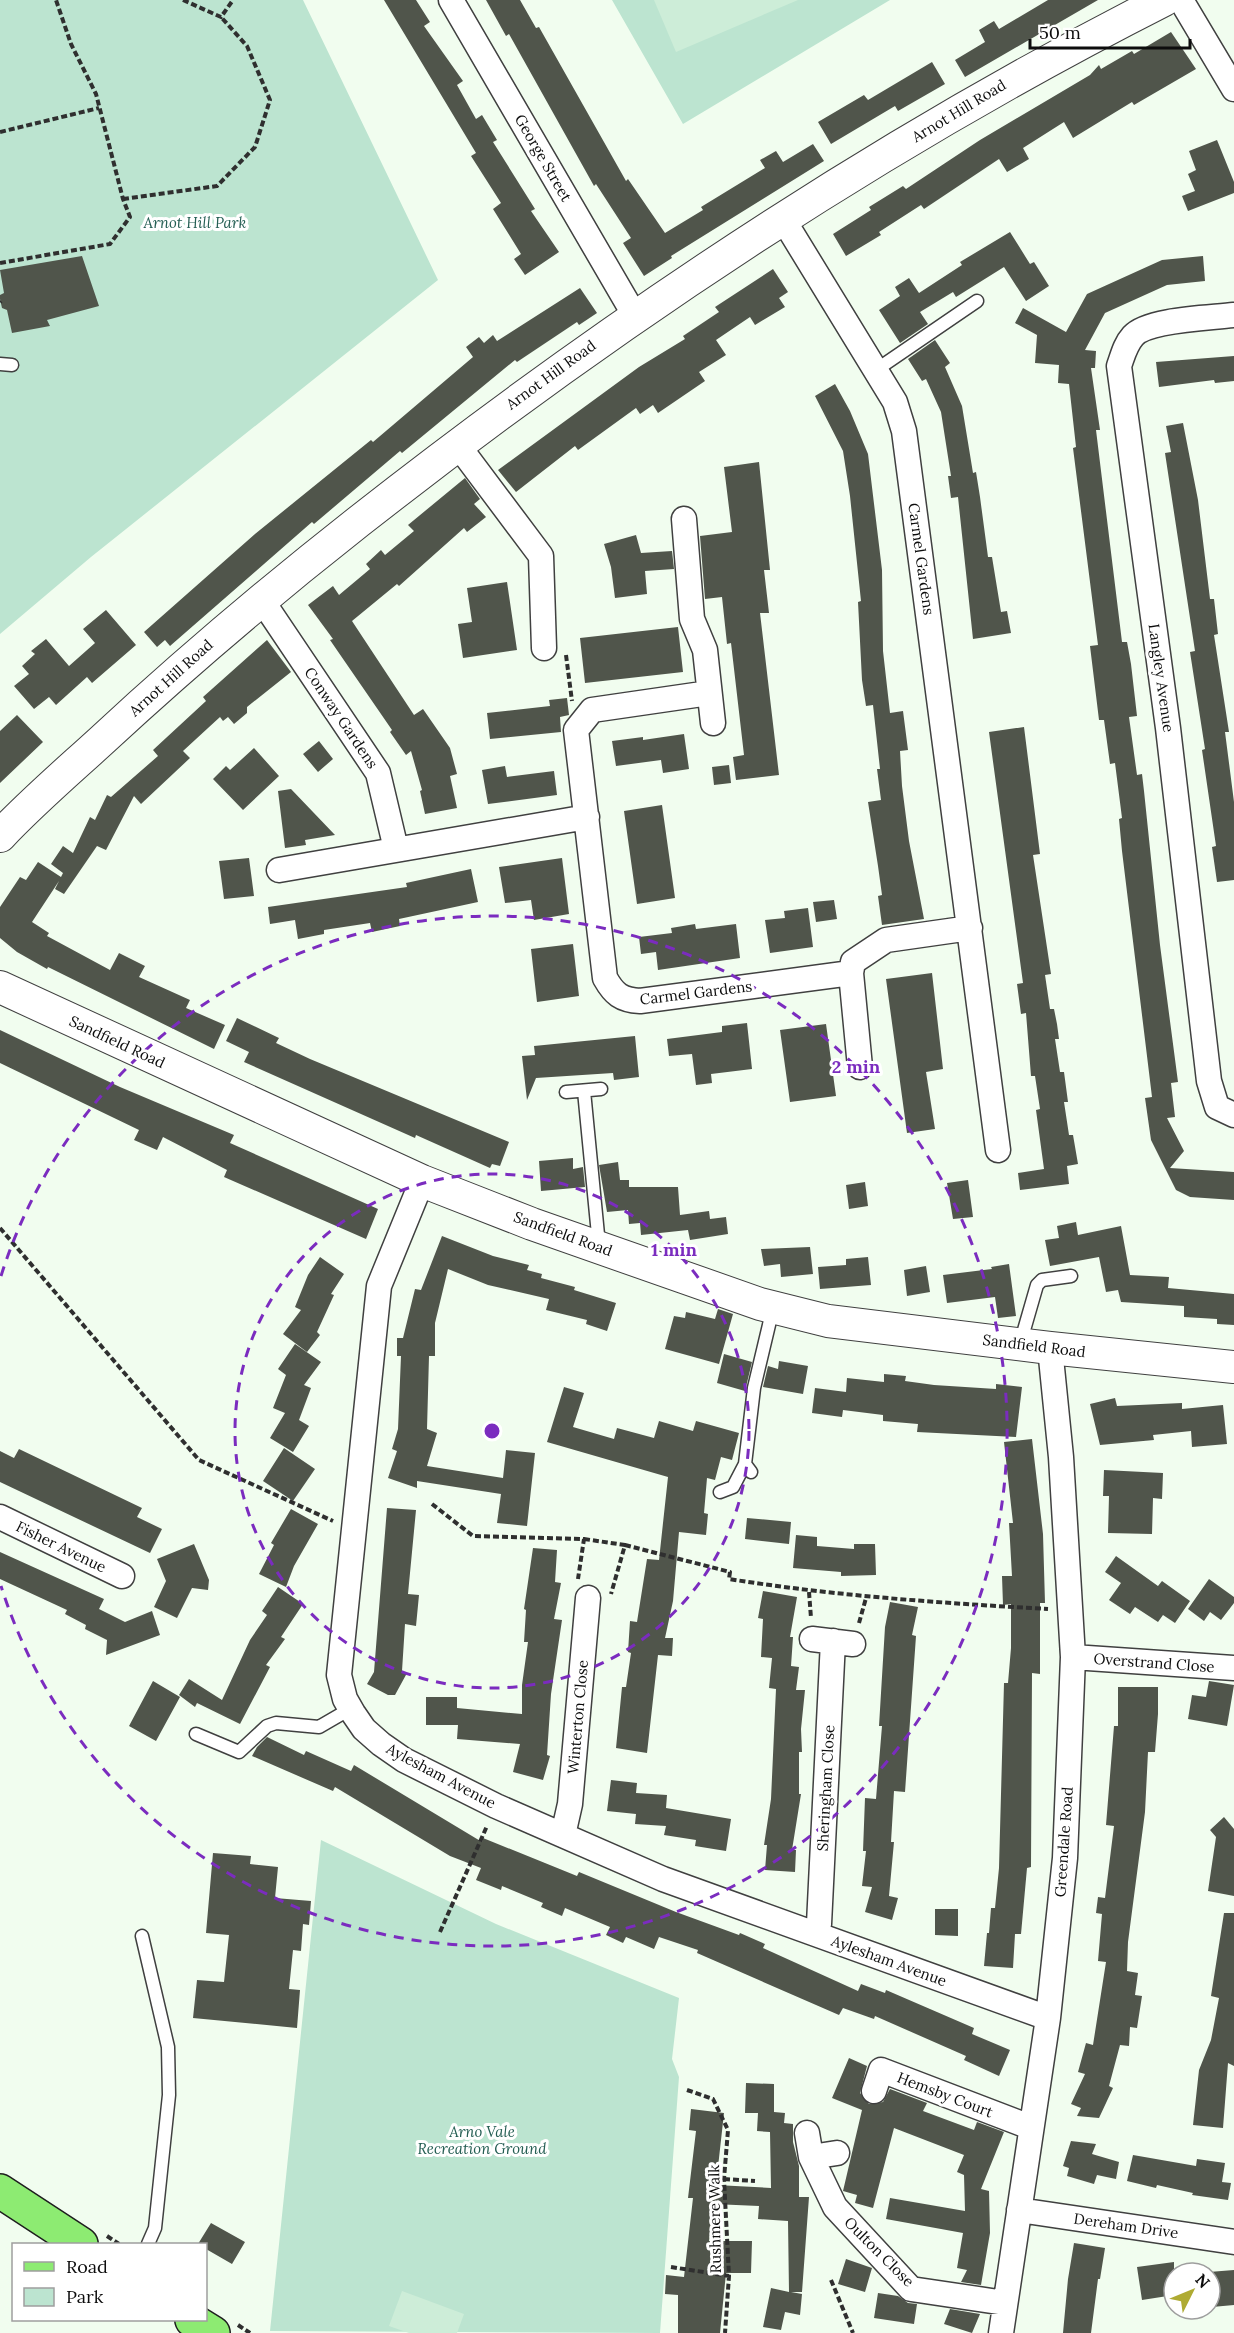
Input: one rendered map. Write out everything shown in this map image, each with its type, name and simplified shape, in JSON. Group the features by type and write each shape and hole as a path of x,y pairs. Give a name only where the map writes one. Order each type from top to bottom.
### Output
{"main road":[{"path":"0,2191 79,2243"},
{"path":"195,2321 213,2333"}],"street":[{"name":"George Street","path":"451,0 635,316"},
{"name":"Arnot Hill Road","path":"0,836 169,677 261,599 457,444 540,382 635,316 783,219 938,123 1025,72 1164,0"},
{"path":"1181,0 1234,89"},
{"name":"Carmel Gardens","path":"783,219 895,402 904,431 998,1150"},
{"name":"Langley Avenue","path":"1234,315 1152,326 1135,334 1125,348 1119,366 1168,728 1209,1081 1217,1107 1234,1115"},
{"path":"457,444 541,556 544,648"},
{"path":"684,519 692,619 705,650 713,723"},
{"name":"Conway Gardens","path":"261,599 378,773 396,849"},
{"path":"279,870 586,818 576,730 584,717 592,710 603,707 709,693"},
{"name":"Carmel Gardens","path":"586,818 605,978 613,991 625,1000 640,1001 850,974"},
{"path":"860,1067 850,974 853,962 886,940 970,928"},
{"name":"Sandfield Road","path":"0,987 422,1181 599,1248 773,1307 828,1321 1234,1367"},
{"name":"Aylesham Avenue","path":"422,1181 379,1286 353,1530 339,1675 350,1709 364,1729 404,1760 496,1806 663,1879 1048,2018"},
{"name":"Greendale Road","path":"1001,2333 1048,2018 1065,1858 1073,1657 1071,1611 1035,1346"},
{"name":"Fisher Avenue","path":"0,1517 122,1576"},
{"name":"Winterton Close","path":"563,1835 570,1804 591,1598"},
{"name":"Sheringham Close","path":"816,1934 819,1924 832,1641"},
{"name":"Overstrand Close","path":"1073,1657 1234,1668"},
{"name":"Hemsby Court","path":"874,2091 881,2070 1030,2127"},
{"name":"Oulton Close","path":"837,2153 809,2145 835,2207 911,2289 1005,2303"},
{"name":"Dereham Drive","path":"1019,2210 1234,2242"}],"lane":[{"path":"876,370 977,301"},
{"path":"566,1092 601,1089"},
{"path":"584,1091 599,1248"},
{"path":"1035,1346 1037,1285 1042,1280 1071,1276"},
{"path":"720,1492 733,1487 748,1468 754,1388 773,1307"},
{"path":"196,1734 239,1752 267,1726 276,1724 319,1727 330,1723 350,1709"},
{"path":"142,1936 168,2047 168,2106 155,2228 148,2243"}],"path":[{"path":"0,263 110,244 130,217 123,199 93,87 71,44 56,0"},
{"path":"123,199 217,186 255,147 270,100 247,46 220,17 183,0"},
{"path":"220,17 233,0"},
{"path":"0,132 99,108"},
{"path":"0,1228 200,1460 353,1530"},
{"path":"432,1504 473,1536 584,1539 625,1545 730,1572 729,1580 866,1598 1071,1611"},
{"path":"584,1539 591,1598"},
{"path":"591,1598 625,1545"},
{"path":"440,1932 496,1806"},
{"name":"Rushmere Walk","path":"687,2090 713,2099 728,2130 724,2179 729,2276 725,2333"},
{"path":"724,2179 754,2181"},
{"path":"671,2267 729,2276"},
{"path":"831,2280 853,2333"}],"green space":[{"name":"Arnot Hill Park","path":"0,0 303,0 438,280 91,557 0,634"},
{"path":"612,0 890,0 683,124"},
{"path":"654,0 798,0 676,52"},
{"name":"Arno Vale Recreation Ground","path":"321,1840 496,1924 679,1998 672,2059 679,2077 660,2333 270,2331"},
{"path":"402,2291 464,2314 457,2333 409,2333 389,2326"}],"building":[{"path":"384,0 416,0 430,22 424,26 463,81 457,85 476,119 482,115 497,140 493,142 535,209 531,211 559,252 525,275 514,259 521,254 493,209 501,203 471,156 476,153"},
{"path":"486,0 520,0 536,28 539,27 626,181 628,179 665,233 703,210 701,207 765,168 760,160 776,151 783,162 813,144 824,161 671,256 672,258 644,276 623,243 631,238 596,184 594,186 509,34 506,36"},
{"path":"1048,0 1098,0 965,77 955,60 985,42 979,30 994,21 999,29"},
{"path":"1171,32 1196,69 1134,105 1132,102 1073,138 1064,122 1023,148 1029,159 1007,172 999,159 924,209 921,205 879,232 881,235 846,256 833,234 871,210 869,207 903,186 906,189 980,140 1090,75 1099,65 1101,69 1132,51 1134,54"},
{"path":"932,62 945,84 898,111 895,106 831,144 818,122 864,95 868,100"},
{"path":"1217,140 1234,182 1234,193 1188,211 1182,196 1195,191 1188,174 1196,170 1189,151"},
{"path":"1010,232 1030,264 1034,262 1049,286 1026,301 1004,267 956,297 953,292 920,312 928,324 900,343 879,310 900,296 895,287 909,278 919,293 962,265 960,262"},
{"path":"82,256 99,306 47,320 50,326 12,333 7,310 2,308 0,299 0,295 4,293 0,270"},
{"path":"1203,256 1205,281 1167,285 1105,313 1085,350 1096,351 1095,368 1091,368 1100,430 1096,430 1122,642 1127,642 1131,664 1137,716 1129,717 1137,775 1142,774 1160,945 1178,1082 1171,1083 1175,1117 1167,1118 1184,1151 1170,1168 1234,1172 1234,1200 1190,1197 1176,1190 1151,1140 1145,1098 1152,1097 1122,851 1119,819 1122,818 1115,763 1110,764 1104,720 1099,720 1090,646 1098,645 1073,448 1076,447 1069,384 1058,383 1059,365 1035,363 1037,335 1015,323 1023,308 1066,332 1087,294 1162,260"},
{"path":"773,269 788,292 779,298 785,307 755,325 750,317 716,340 726,355 699,372 705,381 658,413 653,405 640,414 636,408 578,450 575,446 516,492 498,470 639,367 685,339 683,336 719,312 715,307"},
{"path":"580,288 597,313 579,325 577,322 517,362 515,360 402,453 400,451 314,524 312,522 170,646 165,640 157,647 144,632 255,534 371,440 373,442 473,357 466,347 479,337 484,343 493,335 497,341"},
{"path":"935,340 950,363 945,367 962,406 973,473 976,472 988,557 992,557 1001,612 1007,611 1011,633 973,639 958,497 951,498 948,476 951,476 941,412 926,379 922,381 908,359"},
{"path":"1234,356 1234,381 1215,383 1214,380 1159,387 1156,362"},
{"path":"835,384 850,411 868,454 882,570 883,651 890,713 903,711 908,750 900,751 902,786 909,841 924,919 882,925 878,896 882,895 868,802 881,800 877,769 880,769 873,705 866,706 862,680 858,602 861,601 850,496 843,451 815,396"},
{"path":"1183,423 1198,500 1210,599 1214,599 1218,634 1214,635 1229,732 1225,732 1234,802 1234,880 1217,882 1212,847 1216,846 1202,750 1205,749 1190,652 1195,651 1165,453 1171,452 1166,426"},
{"path":"759,462 770,570 764,570 769,613 760,613 779,775 736,780 733,757 744,755 731,643 727,644 722,597 705,599 700,536 732,532 724,467"},
{"path":"465,478 480,499 474,504 486,517 467,532 464,528 399,586 397,584 352,621 414,715 423,709 450,748 457,774 450,776 457,808 425,814 420,791 422,790 411,751 406,755 390,732 392,730 330,640 333,639 308,605 333,586 339,595 370,569 366,564 381,550 385,555 414,531 408,525"},
{"path":"636,535 641,553 672,551 674,569 645,571 647,594 615,598 611,567 604,544"},
{"path":"507,582 517,650 463,658 458,624 472,622 467,588"},
{"path":"106,610 136,645 92,683 87,677 56,705 49,697 34,709 14,686 29,674 22,666 35,654 31,651 46,639 69,666 95,643 83,629"},
{"path":"678,627 683,672 585,683 580,638"},
{"path":"267,640 291,672 247,707 247,713 234,724 228,717 223,721 220,717 183,751 190,758 141,804 134,796 106,850 97,846 64,894 55,889 59,881 32,922 49,933 47,936 110,970 119,953 145,966 139,977 190,1000 186,1008 225,1025 214,1049 48,967 47,969 17,952 0,938 0,907 20,877 26,880 38,862 61,877 63,873 51,864 63,846 73,853 90,817 95,820 107,795 111,797 158,756 153,750 206,701 203,697"},
{"path":"567,698 569,715 560,717 561,732 490,739 487,713 550,706 549,700"},
{"path":"17,715 43,742 0,783 0,731"},
{"path":"1024,727 1040,854 1033,855 1051,974 1045,975 1050,1009 1054,1009 1057,1024 1059,1039 1055,1039 1060,1072 1064,1072 1068,1102 1064,1102 1069,1135 1073,1135 1078,1164 1067,1166 1069,1184 1020,1190 1018,1173 1044,1169 1036,1110 1040,1109 1035,1076 1031,1076 1026,1013 1021,1014 1017,984 1023,983 989,732"},
{"path":"684,734 689,769 663,773 661,760 616,766 612,741 643,737 643,740"},
{"path":"319,741 333,759 318,772 303,754"},
{"path":"254,748 279,776 243,810 213,779 226,766 230,770"},
{"path":"729,765 731,783 714,785 712,767"},
{"path":"505,766 507,777 554,771 557,795 488,804 482,770"},
{"path":"291,789 335,835 305,840 306,845 285,848 278,791"},
{"path":"662,805 675,898 637,904 624,811"},
{"path":"249,858 254,896 224,899 219,861"},
{"path":"562,858 569,914 534,920 531,900 505,903 499,867"},
{"path":"471,869 478,902 399,919 400,926 372,932 370,923 324,930 324,934 298,939 295,920 270,924 268,907 407,887 406,883"},
{"path":"834,900 837,919 816,922 813,902"},
{"path":"808,908 813,947 770,953 765,920 785,918 784,911"},
{"path":"695,924 696,929 736,924 740,958 658,970 656,952 641,954 639,937 672,933 671,928"},
{"path":"573,944 579,996 537,1002 531,949"},
{"path":"932,973 943,1069 926,1072 935,1129 907,1133 886,979"},
{"path":"237,1018 279,1038 276,1043 310,1059 509,1142 500,1166 492,1164 490,1168 416,1135 415,1138 244,1062 249,1052 226,1041"},
{"path":"747,1023 752,1069 711,1074 712,1083 696,1085 692,1054 669,1056 667,1039 722,1032 722,1026"},
{"path":"826,1024 836,1096 790,1102 780,1030"},
{"path":"0,1030 120,1087 234,1135 230,1143 378,1209 366,1239 224,1177 227,1170 163,1137 157,1150 134,1140 139,1130 0,1063"},
{"path":"635,1036 639,1077 614,1080 613,1073 536,1078 527,1100 522,1056 535,1055 534,1046"},
{"path":"573,1158 573,1169 583,1167 585,1187 541,1191 539,1161"},
{"path":"618,1162 620,1180 629,1180 629,1187 678,1187 680,1215 709,1211 710,1219 726,1217 728,1234 690,1240 688,1230 641,1235 640,1223 629,1224 628,1210 607,1212 599,1165"},
{"path":"968,1180 973,1217 953,1219 947,1183"},
{"path":"865,1182 868,1206 849,1209 846,1185"},
{"path":"1076,1222 1078,1235 1121,1226 1130,1275 1169,1277 1168,1288 1234,1294 1234,1325 1217,1324 1217,1319 1184,1317 1184,1306 1121,1302 1118,1290 1106,1292 1099,1257 1050,1266 1045,1240 1059,1238 1057,1226"},
{"path":"442,1236 493,1256 529,1265 527,1270 542,1274 541,1278 575,1287 574,1290 616,1303 607,1331 586,1324 587,1320 546,1310 549,1299 488,1285 448,1269 435,1323 435,1356 429,1356 427,1429 437,1433 427,1466 503,1478 506,1450 535,1453 527,1526 497,1523 501,1494 417,1481 417,1488 388,1478 397,1451 392,1449 398,1429 401,1356 397,1356 397,1338 403,1338 415,1289 421,1290"},
{"path":"810,1247 813,1274 781,1277 780,1264 764,1266 761,1249"},
{"path":"320,1257 344,1274 331,1294 334,1295 317,1332 320,1335 307,1352 283,1334 301,1310 295,1307 308,1275"},
{"path":"868,1257 871,1285 820,1289 818,1267 846,1265 846,1259"},
{"path":"1009,1264 1016,1316 998,1318 995,1297 947,1303 943,1275 992,1269 991,1267"},
{"path":"926,1266 930,1292 907,1296 904,1270"},
{"path":"718,1309 733,1314 719,1364 665,1349 674,1316 685,1318 686,1312 715,1319"},
{"path":"295,1344 321,1362 304,1385 311,1388 299,1420 309,1426 293,1452 270,1438 285,1413 273,1408 286,1375 278,1369"},
{"path":"724,1354 752,1362 745,1391 717,1383"},
{"path":"779,1361 808,1366 803,1394 763,1387 768,1366 778,1369"},
{"path":"884,1374 906,1376 905,1381 934,1385 996,1389 996,1384 1022,1387 1016,1437 917,1432 918,1424 883,1421 883,1415 843,1410 842,1417 812,1413 815,1388 846,1392 847,1378 884,1382"},
{"path":"564,1387 584,1393 573,1427 614,1439 617,1428 654,1438 659,1421 693,1431 696,1421 739,1433 732,1460 721,1457 715,1480 707,1478 704,1513 708,1514 706,1535 679,1532 673,1601 665,1638 673,1638 672,1656 658,1655 647,1753 616,1748 622,1687 626,1687 631,1653 628,1652 630,1621 637,1622 647,1559 659,1560 668,1477 547,1442"},
{"path":"1115,1398 1117,1406 1182,1403 1182,1409 1223,1405 1227,1444 1192,1447 1191,1431 1153,1435 1154,1440 1100,1445 1090,1404"},
{"path":"1032,1439 1043,1534 1045,1603 1040,1603 1040,1674 1032,1673 1031,1867 1027,1868 1021,1934 1015,1934 1013,1968 984,1966 991,1908 995,1908 999,1868 1004,1683 1008,1683 1011,1648 1011,1604 1003,1605 1002,1576 1012,1576 1009,1523 1013,1523 1004,1442"},
{"path":"284,1448 315,1469 293,1501 263,1481"},
{"path":"19,1449 142,1508 137,1517 162,1529 150,1553 0,1482 0,1451 14,1458"},
{"path":"1104,1470 1163,1473 1162,1499 1153,1498 1152,1534 1108,1533 1109,1496 1103,1496"},
{"path":"387,1508 416,1510 408,1594 419,1595 416,1626 405,1624 402,1671 407,1673 395,1695 388,1695 367,1684 374,1672"},
{"path":"291,1509 318,1524 294,1566 286,1587 259,1574 274,1545 271,1543"},
{"path":"747,1518 791,1522 789,1544 745,1539"},
{"path":"796,1535 817,1537 817,1546 854,1549 854,1544 875,1544 876,1575 841,1576 841,1572 793,1568"},
{"path":"194,1544 209,1580 208,1590 192,1588 177,1618 154,1607 166,1581 157,1559"},
{"path":"533,1548 557,1550 555,1582 561,1583 554,1619 562,1620 551,1694 547,1755 550,1756 543,1780 513,1772 520,1744 457,1739 458,1725 426,1725 426,1697 457,1697 457,1708 522,1714 522,1685 528,1642 524,1642 526,1610 524,1609"},
{"path":"0,1552 104,1599 99,1609 125,1622 152,1611 160,1635 106,1655 107,1640 85,1629 86,1625 65,1614 67,1610 0,1579"},
{"path":"1116,1556 1158,1586 1162,1581 1190,1601 1175,1623 1163,1615 1158,1622 1135,1607 1130,1614 1109,1600 1121,1583 1105,1572"},
{"path":"1209,1579 1234,1597 1234,1603 1221,1620 1210,1612 1204,1621 1188,1609"},
{"path":"278,1587 303,1604 281,1637 285,1639 266,1665 270,1667 240,1724 197,1703 195,1707 179,1695 189,1679 222,1700 250,1640 267,1615 262,1611"},
{"path":"763,1591 797,1597 790,1637 793,1637 791,1666 799,1667 796,1690 805,1690 801,1729 802,1752 799,1752 799,1794 801,1794 792,1850 796,1850 795,1872 765,1870 767,1845 764,1845 771,1799 776,1689 769,1688 772,1658 761,1657 763,1619 758,1618"},
{"path":"890,1602 918,1607 912,1635 916,1636 905,1792 894,1791 891,1842 894,1842 889,1896 898,1898 892,1920 865,1912 872,1887 862,1886 866,1851 863,1851 865,1798 876,1799 882,1726 879,1726 885,1627"},
{"path":"153,1681 180,1697 156,1741 129,1726"},
{"path":"1209,1681 1234,1685 1227,1726 1188,1719 1192,1695 1206,1697"},
{"path":"1118,1687 1158,1687 1158,1714 1155,1752 1148,1752 1145,1812 1128,1942 1127,1971 1138,1973 1135,1995 1142,1996 1137,2028 1130,2027 1129,2046 1120,2045 1109,2086 1113,2088 1099,2118 1077,2116 1081,2108 1071,2104 1085,2074 1078,2072 1086,2043 1093,2045 1106,1962 1098,1961 1102,1914 1096,1913 1098,1897 1105,1898 1114,1826 1106,1825 1114,1726 1118,1726"},
{"path":"267,1737 304,1755 306,1751 351,1771 354,1765 482,1842 483,1838 577,1876 579,1872 676,1912 739,1935 740,1933 765,1944 763,1948 858,1991 861,1984 885,1993 886,1990 974,2028 972,2034 1010,2050 999,2076 964,2060 966,2056 875,2016 874,2019 843,2008 839,2015 697,1953 698,1950 659,1937 654,1949 626,1937 623,1943 606,1935 610,1927 565,1908 562,1916 541,1907 543,1903 502,1886 501,1890 476,1880 481,1868 450,1856 335,1787 333,1791 252,1756"},
{"path":"611,1780 637,1783 636,1793 667,1795 666,1808 731,1819 726,1851 695,1846 696,1840 664,1835 666,1826 635,1824 636,1814 607,1811"},
{"path":"1224,1817 1234,1829 1234,1896 1208,1891 1216,1837 1210,1830"},
{"path":"213,1853 251,1856 250,1864 278,1867 275,1898 311,1901 309,1925 303,1924 301,1951 293,1950 289,1989 300,1990 297,2028 193,2018 197,1980 224,1982 229,1935 206,1933"},
{"path":"935,1909 958,1909 958,1936 935,1935"},
{"path":"1224,1913 1234,1913 1234,2066 1228,2063 1223,2128 1193,2125 1199,2070 1211,2040 1219,1998 1211,1996"},
{"path":"849,2058 867,2066 860,2093 869,2104 883,2102 890,2089 927,2103 923,2111 974,2130 977,2122 1004,2132 981,2189 989,2191 990,2233 981,2285 961,2282 967,2270 957,2268 963,2233 886,2219 890,2198 965,2211 964,2175 957,2172 964,2155 894,2128 873,2208 855,2203 857,2195 843,2191 862,2110 832,2098"},
{"path":"746,2083 774,2084 774,2112 785,2113 784,2123 793,2124 793,2142 799,2166 799,2197 809,2197 802,2292 791,2292 802,2294 800,2315 785,2312 781,2330 763,2327 771,2288 789,2292 788,2221 758,2219 759,2206 713,2204 709,2241 752,2241 751,2273 726,2273 720,2333 678,2333 678,2295 665,2294 666,2275 684,2277 693,2198 688,2198 696,2131 689,2130 691,2109 724,2113 716,2185 771,2188 770,2132 757,2131 758,2113 745,2113"},
{"path":"1071,2141 1096,2144 1092,2154 1119,2162 1116,2179 1097,2175 1094,2184 1067,2176 1069,2168 1063,2166"},
{"path":"1133,2155 1196,2166 1197,2159 1225,2163 1222,2182 1231,2183 1228,2200 1127,2181"},
{"path":"211,2223 245,2242 232,2264 207,2250 207,2243 199,2243"},
{"path":"1074,2243 1105,2248 1100,2279 1098,2279 1091,2333 1063,2333"},
{"path":"846,2259 872,2268 865,2292 838,2284"},
{"path":"1162,2264 1162,2297 1142,2300 1137,2267"},
{"path":"1234,2270 1234,2305 1222,2306 1222,2271"},
{"path":"878,2293 898,2296 908,2303 917,2304 914,2324 874,2318"},
{"path":"950,2309 980,2314 972,2333 944,2324"}]}
